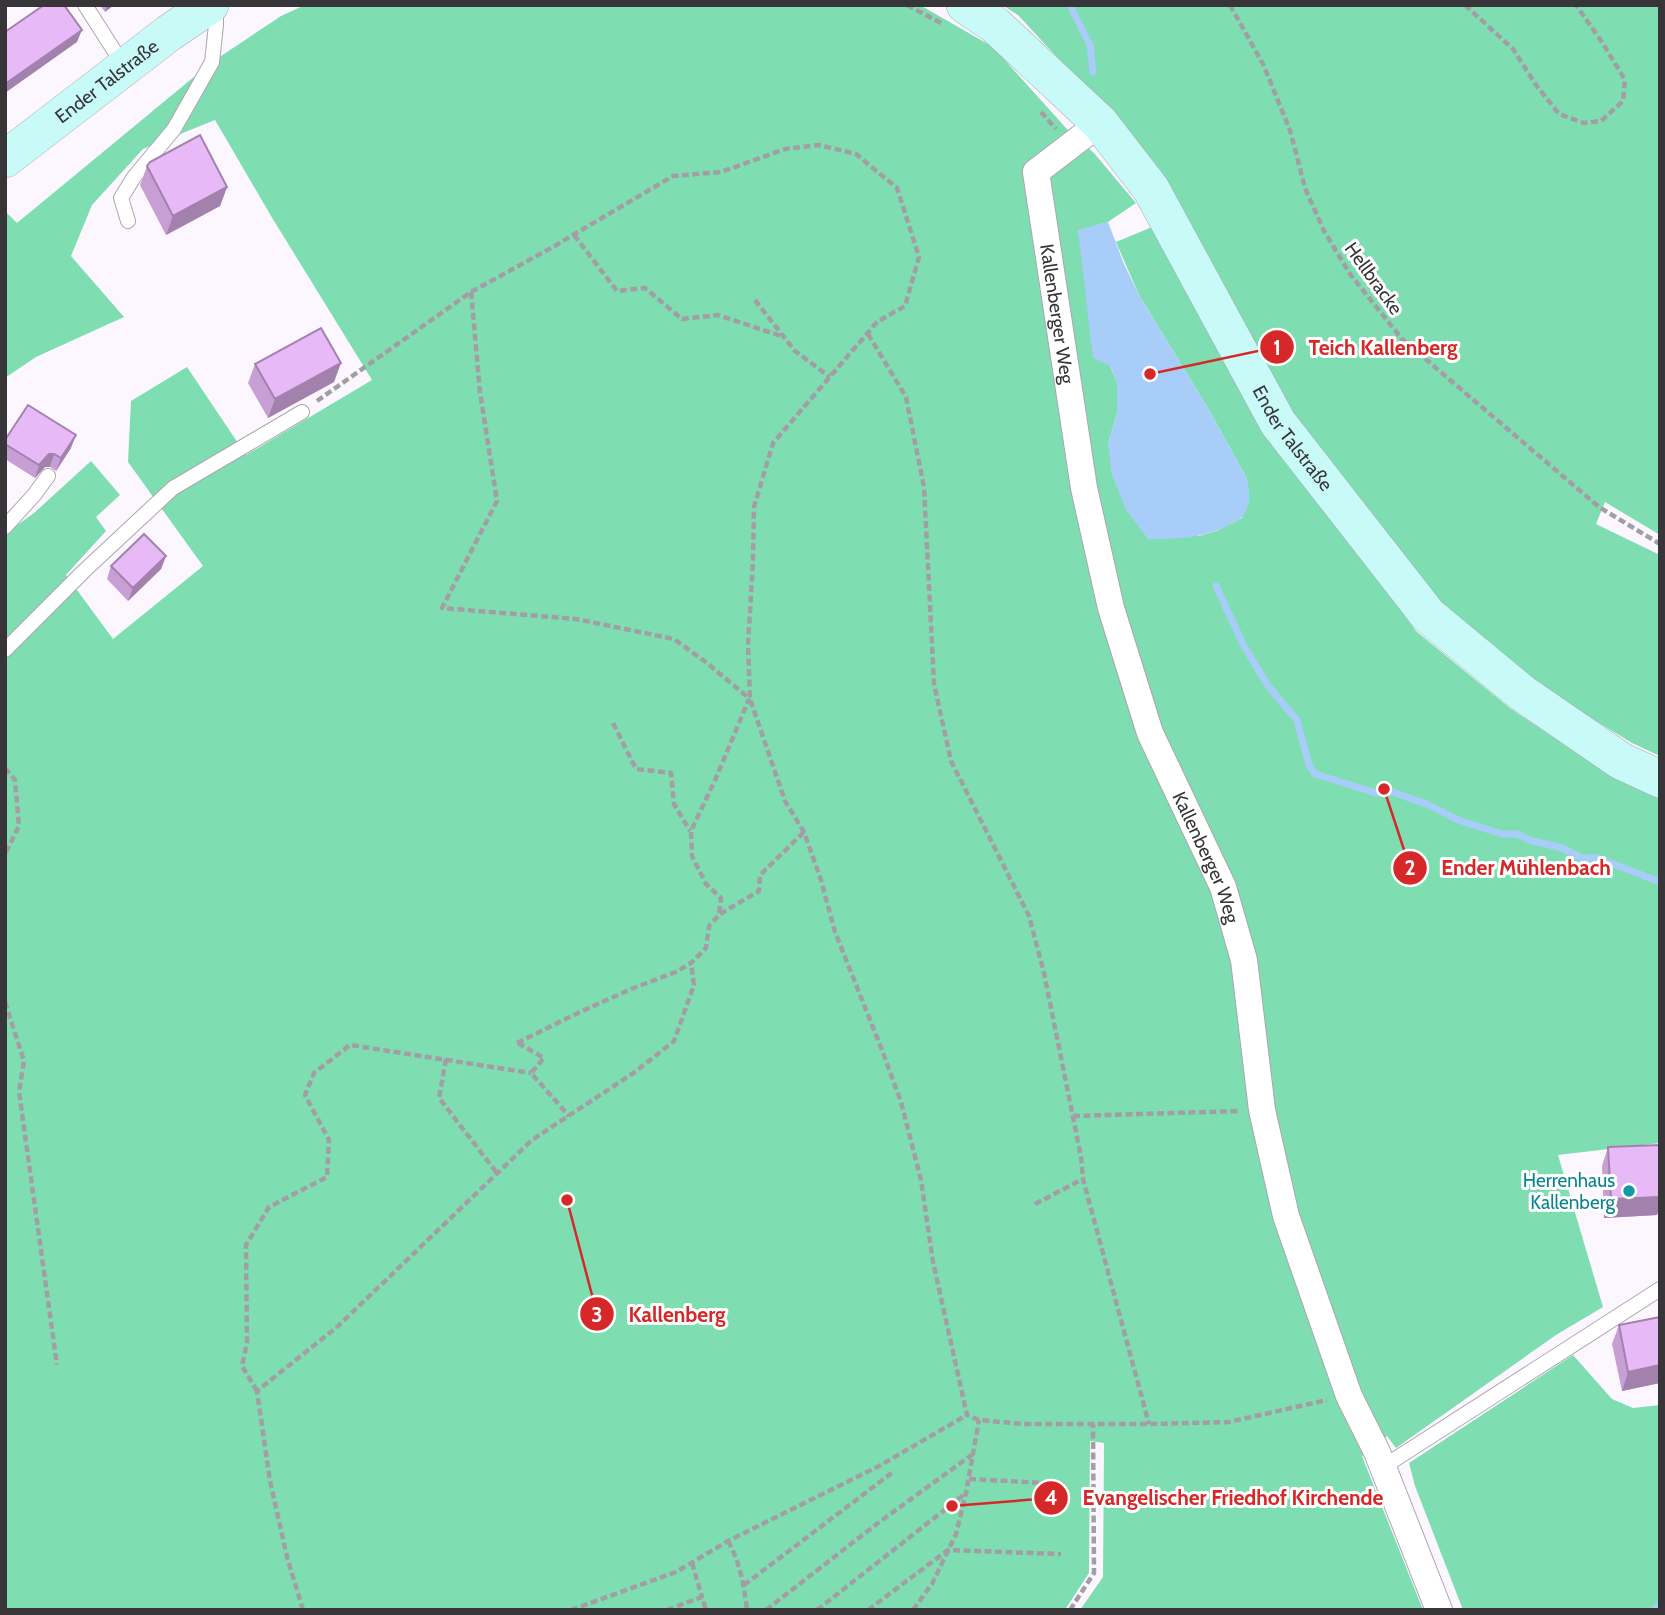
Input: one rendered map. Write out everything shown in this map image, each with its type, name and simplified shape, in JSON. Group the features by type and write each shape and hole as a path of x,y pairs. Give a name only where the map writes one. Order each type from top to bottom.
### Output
{"main road":[{"name":"Ender Talstraße","path":"5,159 209,5"},
{"name":"Ender Talstraße","path":"956,17 995,25 1100,123 1151,189 1278,423 1428,615 1521,694 1621,761 1660,779"}],"street":[{"name":"Kallenberger Weg","path":"1100,123 1036,172 1084,488 1111,608 1150,733 1223,887 1244,960 1262,1110 1286,1216 1349,1396 1377,1452 1439,1610"}],"lane":[{"path":"85,5 124,67"},
{"path":"128,221 121,198 134,177 174,129 212,62 216,5"},
{"path":"5,650 173,488 302,412"},
{"path":"5,527 48,476"},
{"path":"1383,1467 1660,1289"}],"path":[{"path":"907,5 956,17"},
{"name":"Hellbracke","path":"1230,5 1263,64 1290,130 1306,188 1324,232 1350,274 1402,339 1599,508 1660,544"},
{"path":"1465,5 1513,49 1559,114 1584,123 1601,121 1623,101 1625,80 1576,5"},
{"path":"1035,106 1070,146"},
{"path":"302,412 471,292 673,176 721,172 785,149 818,145 856,154 897,188 919,257 905,306 877,322 773,443 754,507 748,645 750,699 785,801 804,832 835,932 901,1102 921,1180 933,1262 967,1415"},
{"path":"574,235 617,291 645,288 682,319 718,315 784,337"},
{"path":"471,292 480,392 496,501 442,608 576,619 674,639 750,699"},
{"path":"755,300 795,351 830,377"},
{"path":"868,334 906,397 919,462 924,500 934,684 951,761 1030,916 1073,1116 1083,1179 1149,1424"},
{"path":"719,915 721,898 706,884 692,856 691,831 750,699"},
{"path":"613,723 636,769 671,773 674,804 691,831"},
{"path":"5,768 15,780 19,827 5,854"},
{"path":"531,1073 544,1058 517,1042 691,963 706,948 709,926 719,915 759,891 760,875 804,832"},
{"path":"257,1391 337,1327 532,1140 635,1072 674,1041 694,985 691,963"},
{"path":"5,1002 24,1061 19,1092 57,1365"},
{"path":"303,1610 270,1481 257,1391 242,1366 247,1343 246,1245 269,1207 327,1177 329,1140 305,1095 314,1073 351,1045 531,1073 569,1116"},
{"path":"446,1059 439,1098 497,1173"},
{"path":"1073,1116 1262,1110"},
{"path":"1035,1204 1083,1179"},
{"path":"967,1415 979,1420 1023,1424 1229,1422 1349,1396"},
{"path":"570,1610 676,1572 728,1541 879,1465 967,1415"},
{"path":"913,1610 932,1584 956,1534 979,1420"},
{"path":"1070,1610 1094,1573 1093,1424"},
{"path":"766,1610 973,1454"},
{"path":"744,1585 893,1472"},
{"path":"969,1479 1064,1484"},
{"path":"817,1610 966,1493"},
{"path":"728,1541 744,1585 747,1610"},
{"path":"868,1610 947,1550 1060,1554"},
{"path":"692,1563 706,1610"},
{"path":"667,1610 702,1597"}],"green space":[{"path":"305,5 920,5 993,47 1066,128 1094,153 1136,203 1108,222 1078,231 1110,366 1117,382 1117,413 1108,444 1199,536 1242,518 1247,479 1209,410 1139,295 1116,242 1152,227 1264,425 1416,631 1511,709 1613,777 1660,799 1660,1143 1558,1155 1603,1307 1556,1335 1396,1448 1387,1436 1362,1456 1423,1610 1080,1610 1103,1577 1104,1443 1090,1441 1089,1573 1065,1610 5,1610 5,534 34,513 91,461 120,495 96,517 106,531 66,575 113,639 203,566 128,462 131,401 187,367 246,455 372,380 215,120 143,149 92,205 71,256 124,317 36,357 5,378 5,211 17,223 212,62 281,16"},
{"path":"1002,5 1660,5 1660,535 1605,502 1596,524 1660,555 1660,756 1632,743 1532,682 1437,605 1289,413 1104,108 1018,15"},
{"path":"1573,1355 1612,1399 1633,1408 1660,1405 1660,1610 1463,1610 1415,1486 1409,1463"}],"water":[{"path":"1108,222 1139,295 1209,410 1247,479 1249,498 1243,516 1229,525 1199,536 1148,539 1126,510 1112,475 1108,444 1117,413 1117,382 1110,366 1093,358 1078,230"}],"building":[{"path":"44,5 64,5 82,30 5,84 5,32"},
{"path":"200,135 227,187 173,216 147,166"},
{"path":"321,328 341,363 275,399 255,364"},
{"path":"28,405 76,435 61,458 49,454 39,465 5,444"},
{"path":"144,534 166,556 133,588 111,566"},
{"path":"1660,1145 1660,1197 1611,1199 1608,1147"},
{"path":"1660,1317 1660,1365 1628,1372 1619,1325"}],"waterway":[{"path":"1070,5 1090,45 1093,72"},
{"path":"1216,586 1244,646 1268,686 1297,720 1309,765 1315,774 1376,793 1384,789 1429,805 1458,820 1502,834 1517,834 1529,840 1562,848 1582,858 1598,858 1660,882"},
{"path":"1654,1610 1660,1605"}],"place":[{"name":"Teich Kallenberg","path":"1150,374"},
{"name":"Ender Mühlenbach","path":"1384,789"},
{"name":"Herrenhaus Kallenberg","path":"1629,1191"},
{"name":"Kallenberg","path":"567,1200"},
{"name":"Evangelischer Friedhof Kirchende","path":"952,1506"}]}
